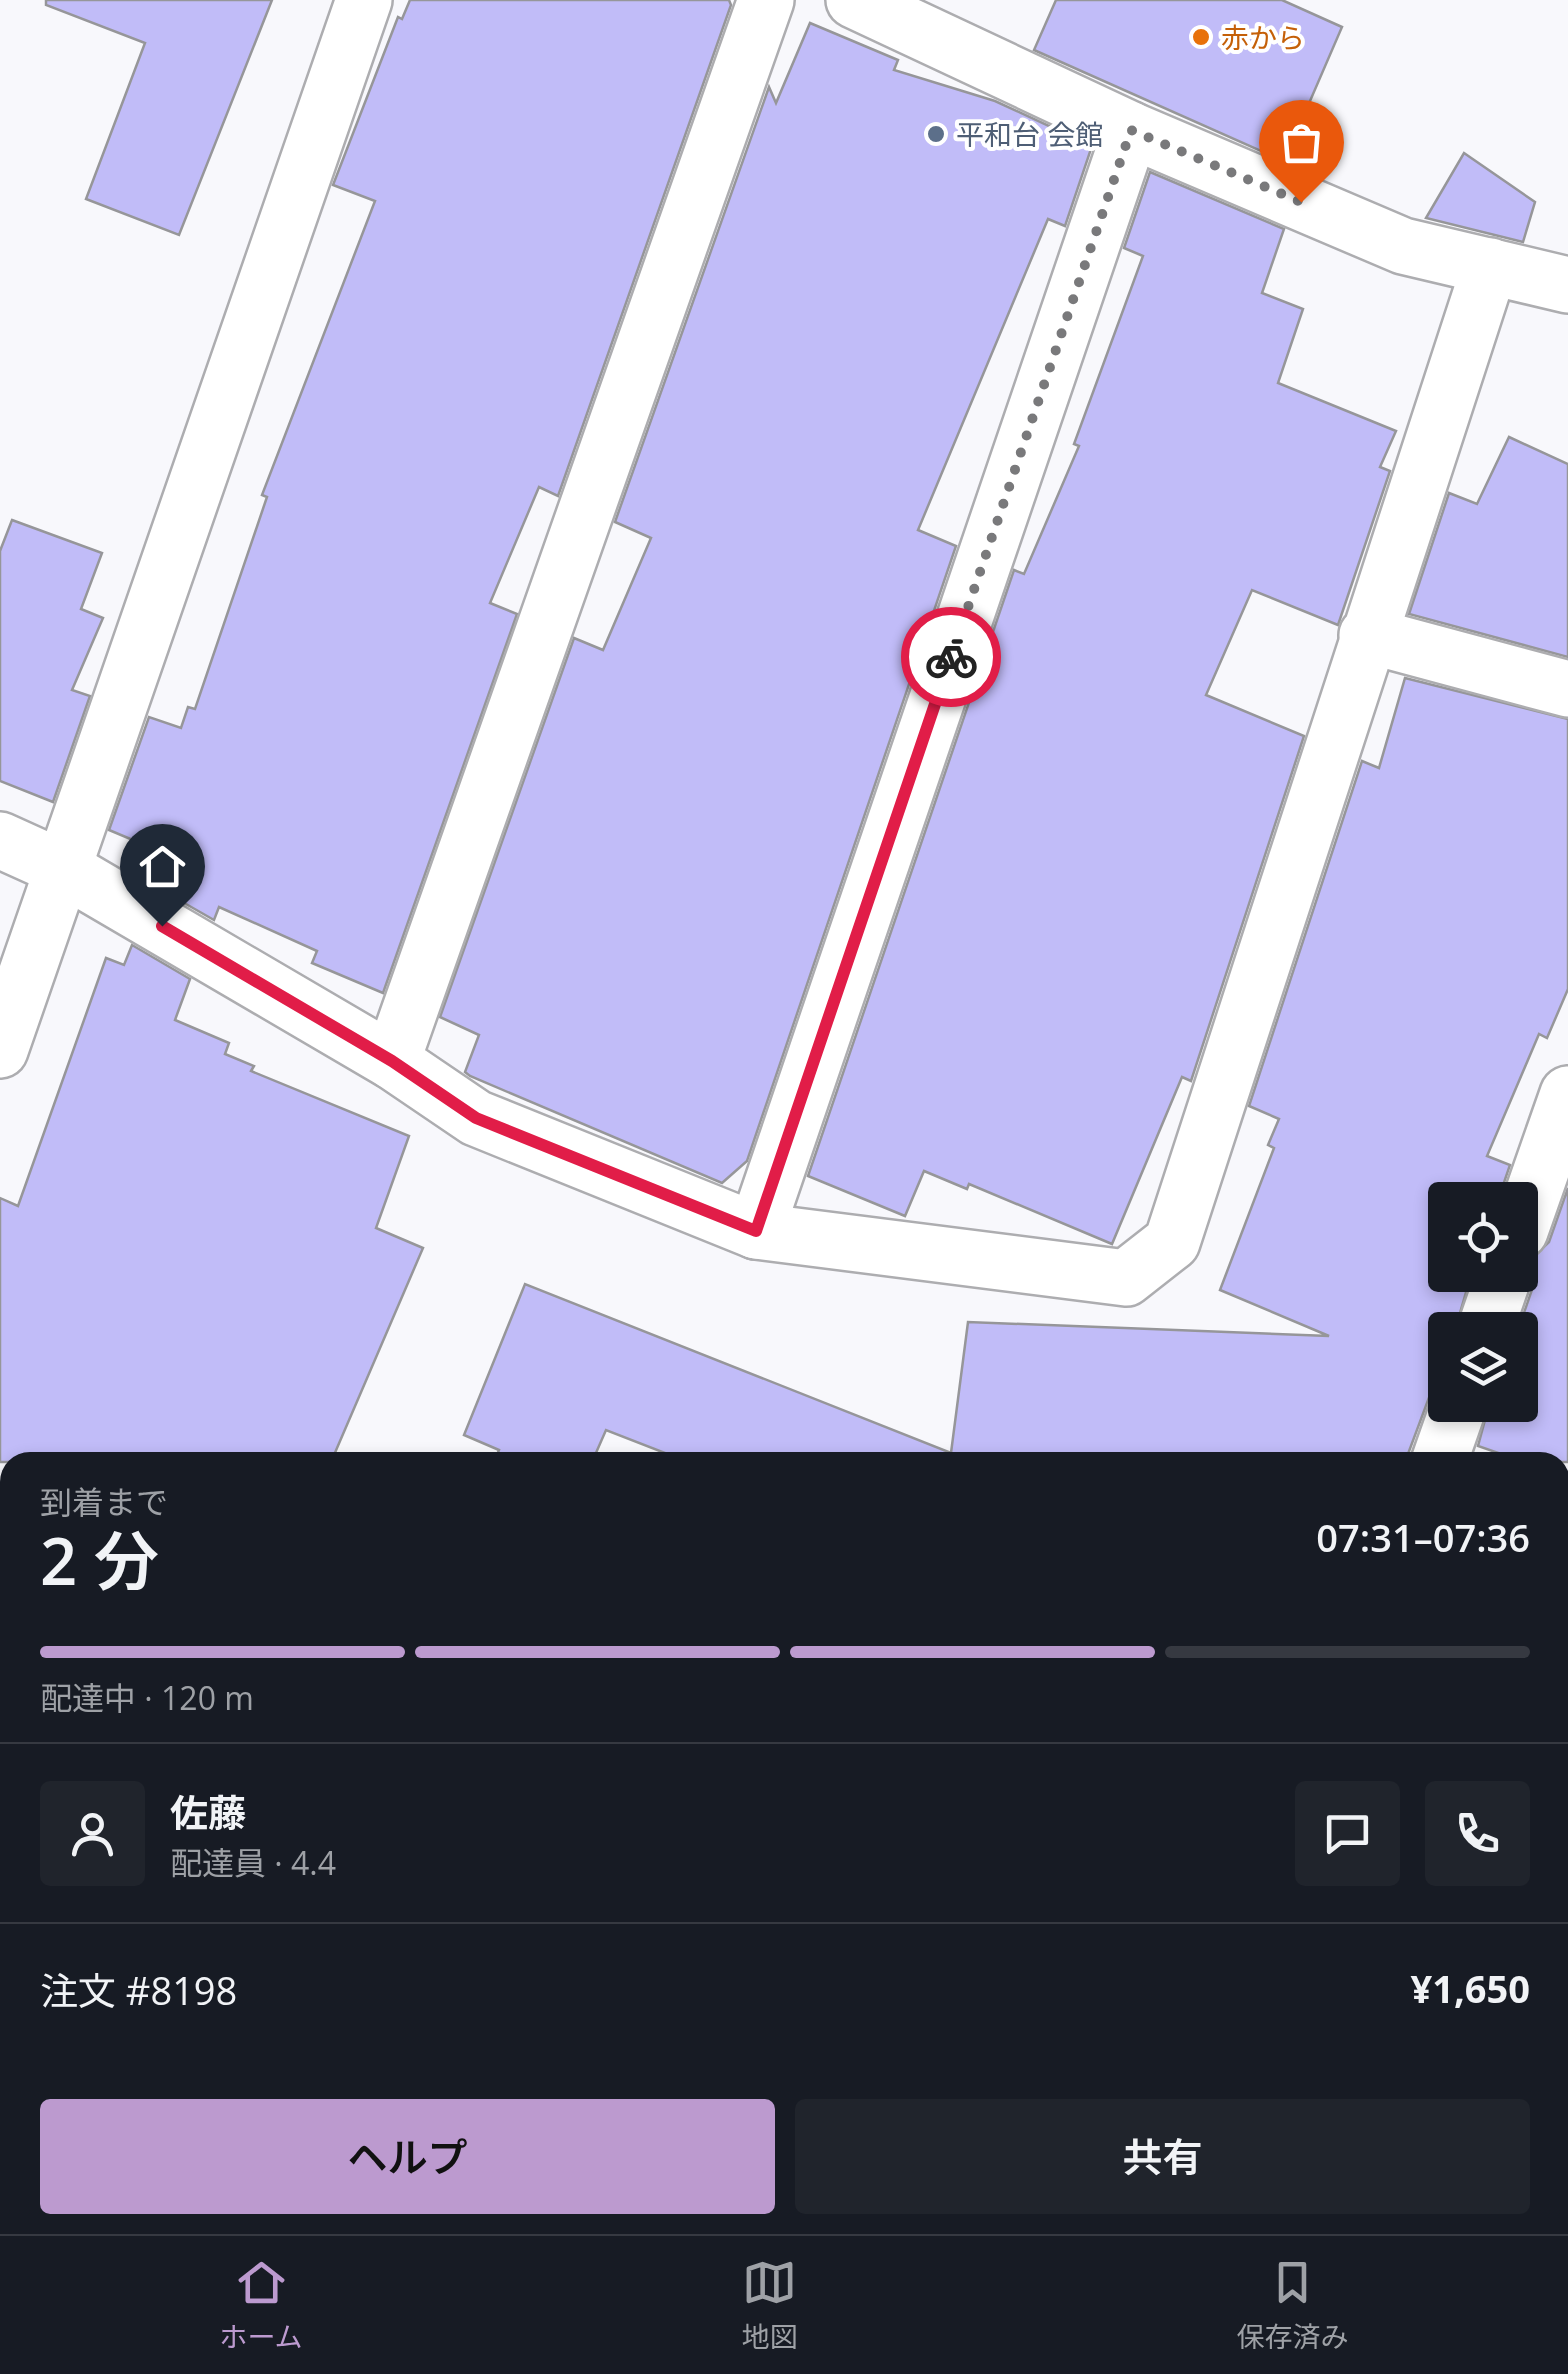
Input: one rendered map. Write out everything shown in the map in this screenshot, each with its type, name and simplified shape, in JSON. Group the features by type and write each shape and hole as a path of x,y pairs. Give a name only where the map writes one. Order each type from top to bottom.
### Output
{"street":[{"path":"0,1050 364,0"},
{"path":"392,1061 766,0"},
{"path":"854,0 1131,130 1403,246 1568,284"},
{"path":"756,1231 1131,130"},
{"path":"0,840 64,869 392,1061 476,1118 756,1231 1126,1278 1172,1242 1490,266"},
{"path":"1368,635 1568,688"},
{"path":"1537,1182 1568,1094"},
{"path":"1442,1452 1453,1422"}],"building":[{"path":"46,0 272,0 179,235 86,199 145,43 46,5"},
{"path":"410,0 729,0 731,5 558,496 539,487 490,603 517,614 383,993 312,963 317,951 219,907 214,920 158,888 171,856 109,830 149,717 181,728 188,707 195,709 267,497 262,495 375,201 333,185 398,17 402,19"},
{"path":"1056,0 1282,0 1342,27 1291,145 1310,152 1304,170 1034,50"},
{"path":"810,23 898,60 894,70 995,101 1092,146 1065,226 1048,219 918,530 956,546 747,1161 722,1183 470,1076 465,1072 479,1035 440,1017 574,638 603,650 651,538 615,522 769,87 776,103"},
{"path":"1464,153 1535,202 1523,242 1426,218"},
{"path":"1150,172 1284,229 1262,293 1303,309 1278,383 1396,431 1380,467 1390,471 1338,625 1252,590 1206,695 1304,736 1191,1081 1182,1077 1112,1244 969,1184 967,1189 924,1171 905,1216 808,1176 1014,570 1024,574 1079,446 1074,444 1143,256 1124,248"},
{"path":"1509,437 1568,464 1568,657 1409,614 1449,493 1477,504"},
{"path":"12,520 102,553 81,609 103,618 72,690 90,696 53,802 0,781 0,551"},
{"path":"1405,678 1568,719 1568,989 1547,1038 1539,1034 1487,1156 1510,1165 1504,1182 1428,1182 1428,1292 1466,1292 1460,1312 1428,1312 1428,1400 1409,1452 951,1452 968,1322 1329,1336 1220,1290 1274,1148 1268,1145 1279,1119 1249,1106 1362,761 1379,768"},
{"path":"132,945 190,979 175,1020 229,1043 225,1054 254,1066 251,1071 409,1136 376,1228 423,1248 335,1452 0,1452 0,1198 18,1206 106,958 124,965"},
{"path":"1568,1188 1568,1452 1495,1452 1478,1446 1484,1422 1538,1422 1538,1312 1524,1312 1531,1292 1538,1292 1538,1252 1549,1242"},
{"path":"525,1284 948,1452 662,1452 606,1430 596,1452 498,1452 464,1435"}],"way so far":[{"path":"951,657 1131,130 1301,202"}],"place":[{"name":"赤から","path":"1201,37"},
{"name":"平和台 会館","path":"936,134"}],"route":[{"path":"162,926 392,1061 476,1118 756,1231 951,657"}]}
